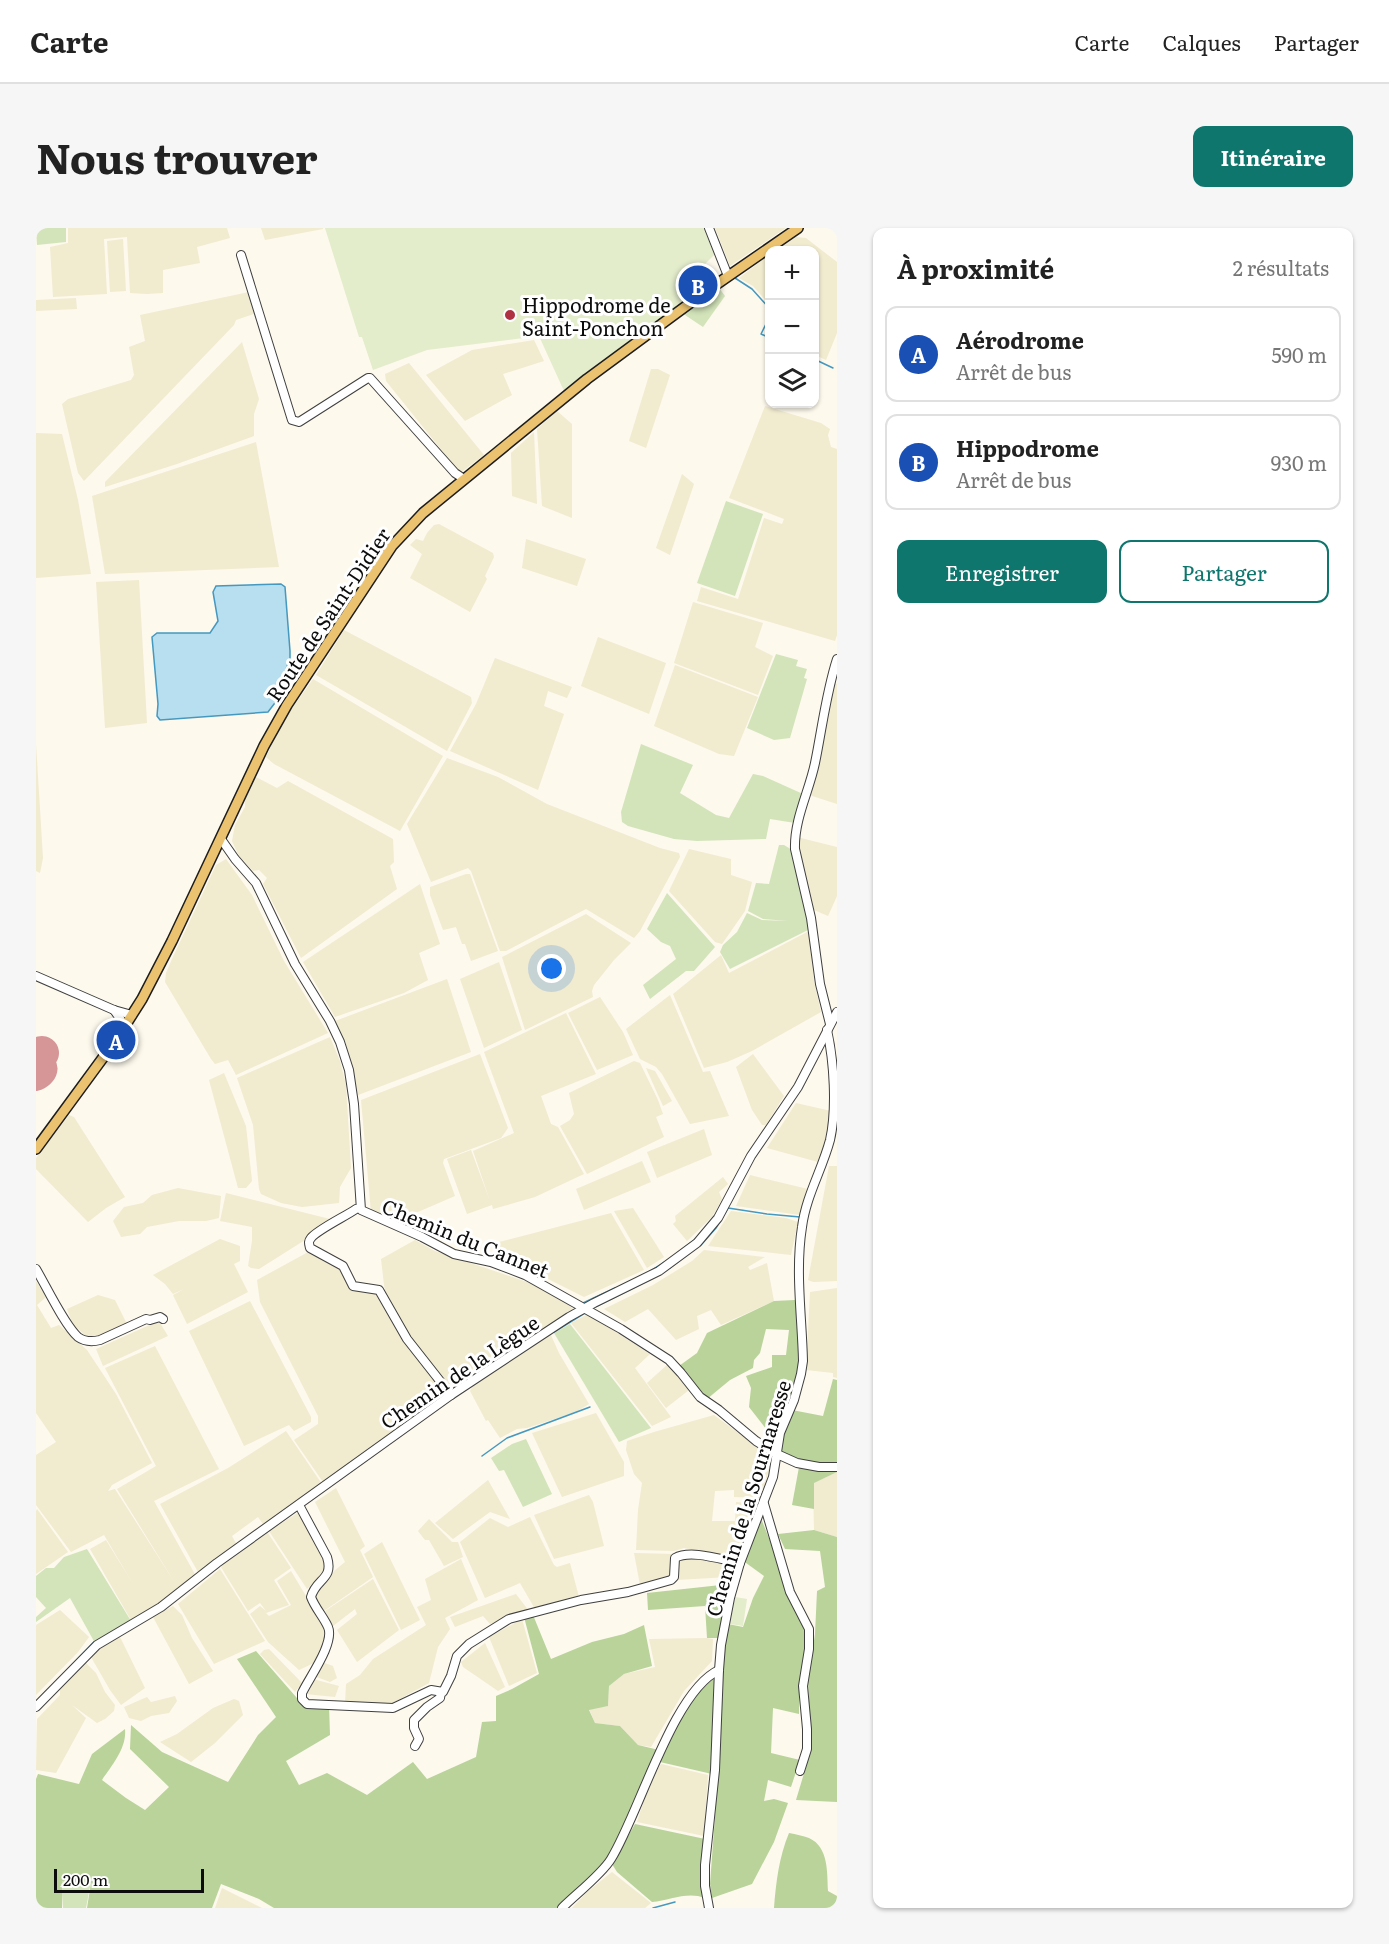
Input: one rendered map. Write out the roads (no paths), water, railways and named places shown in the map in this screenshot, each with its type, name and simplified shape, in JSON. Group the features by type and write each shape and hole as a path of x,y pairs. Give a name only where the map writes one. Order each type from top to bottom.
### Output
{"main road":[{"name":"Route de Saint-Didier","path":"36,1149 131,1017 162,962 275,725 392,546 412,523 578,386 728,276 798,228"}],"street":[{"path":"709,228 728,276"},
{"path":"241,255 292,420 299,422 340,393 370,378 455,473 464,479"},
{"name":"Chemin de la Sournaresse","path":"709,1908 705,1886 705,1865 715,1770 719,1670 725,1625 740,1563 773,1478 780,1433 794,1400 801,1374 803,1361 798,1259 802,1224 810,1193 831,1138 833,1119 833,1081 828,1027 814,931 795,849 795,840 797,823 814,764 837,659"},
{"name":"Chemin du Cannet","path":"221,839 256,883 295,964 330,1021 340,1042 349,1070 354,1104 361,1210 454,1254 491,1262 525,1275 669,1360 700,1398 719,1410 756,1441 777,1454 797,1463 837,1467"},
{"path":"36,976 131,1017"},
{"path":"116,1012 121,1020 122,1032"},
{"name":"Chemin de la Lègue","path":"36,1707 97,1645 161,1607 217,1563 451,1395 584,1308 658,1271 697,1244 711,1228 751,1156 798,1087 837,1012"},
{"path":"356,1209 318,1232 311,1239 310,1248 343,1266 353,1286 379,1290 407,1338 451,1395"},
{"path":"36,1269 67,1323 84,1340 92,1342 100,1340 146,1319 160,1317 163,1319"},
{"path":"298,1504 330,1566 329,1573 313,1591 311,1597 328,1627 329,1641 302,1693 304,1701 311,1704 384,1708 401,1705 431,1690 441,1692"},
{"path":"764,1504 790,1593 809,1629 809,1649 803,1686 807,1749 800,1770"},
{"path":"416,1746 419,1739 414,1728 414,1720 440,1698 451,1676 457,1656 469,1644 509,1619 580,1600 628,1592 672,1580 675,1558 679,1556 700,1556 740,1563"},
{"path":"562,1908 610,1861 679,1716 698,1686 712,1673 719,1670"}],"water":[{"path":"281,584 285,587 290,659 284,674 286,677 284,691 268,712 160,720 157,716 152,637 157,633 210,633 218,621 213,592 216,586"}],"waterway":[{"path":"735,278 752,289 765,303"},
{"path":"765,326 761,334 765,336"},
{"path":"819,361 833,368"},
{"path":"701,1245 716,1228 728,1208 800,1217"},
{"path":"681,1250 697,1238"},
{"path":"670,1268 695,1249"},
{"path":"649,1272 668,1260"},
{"path":"593,1308 653,1278"},
{"path":"583,1303 615,1288"},
{"path":"554,1332 585,1313"},
{"path":"482,1456 507,1438 590,1407"},
{"path":"69,1668 94,1642"},
{"path":"653,1908 675,1902"}],"place":[{"name":"Hippodrome","path":"698,285"},
{"name":"Hippodrome de Saint-Ponchon","path":"510,315"},
{"name":"Aérodrome","path":"116,1040"}]}
